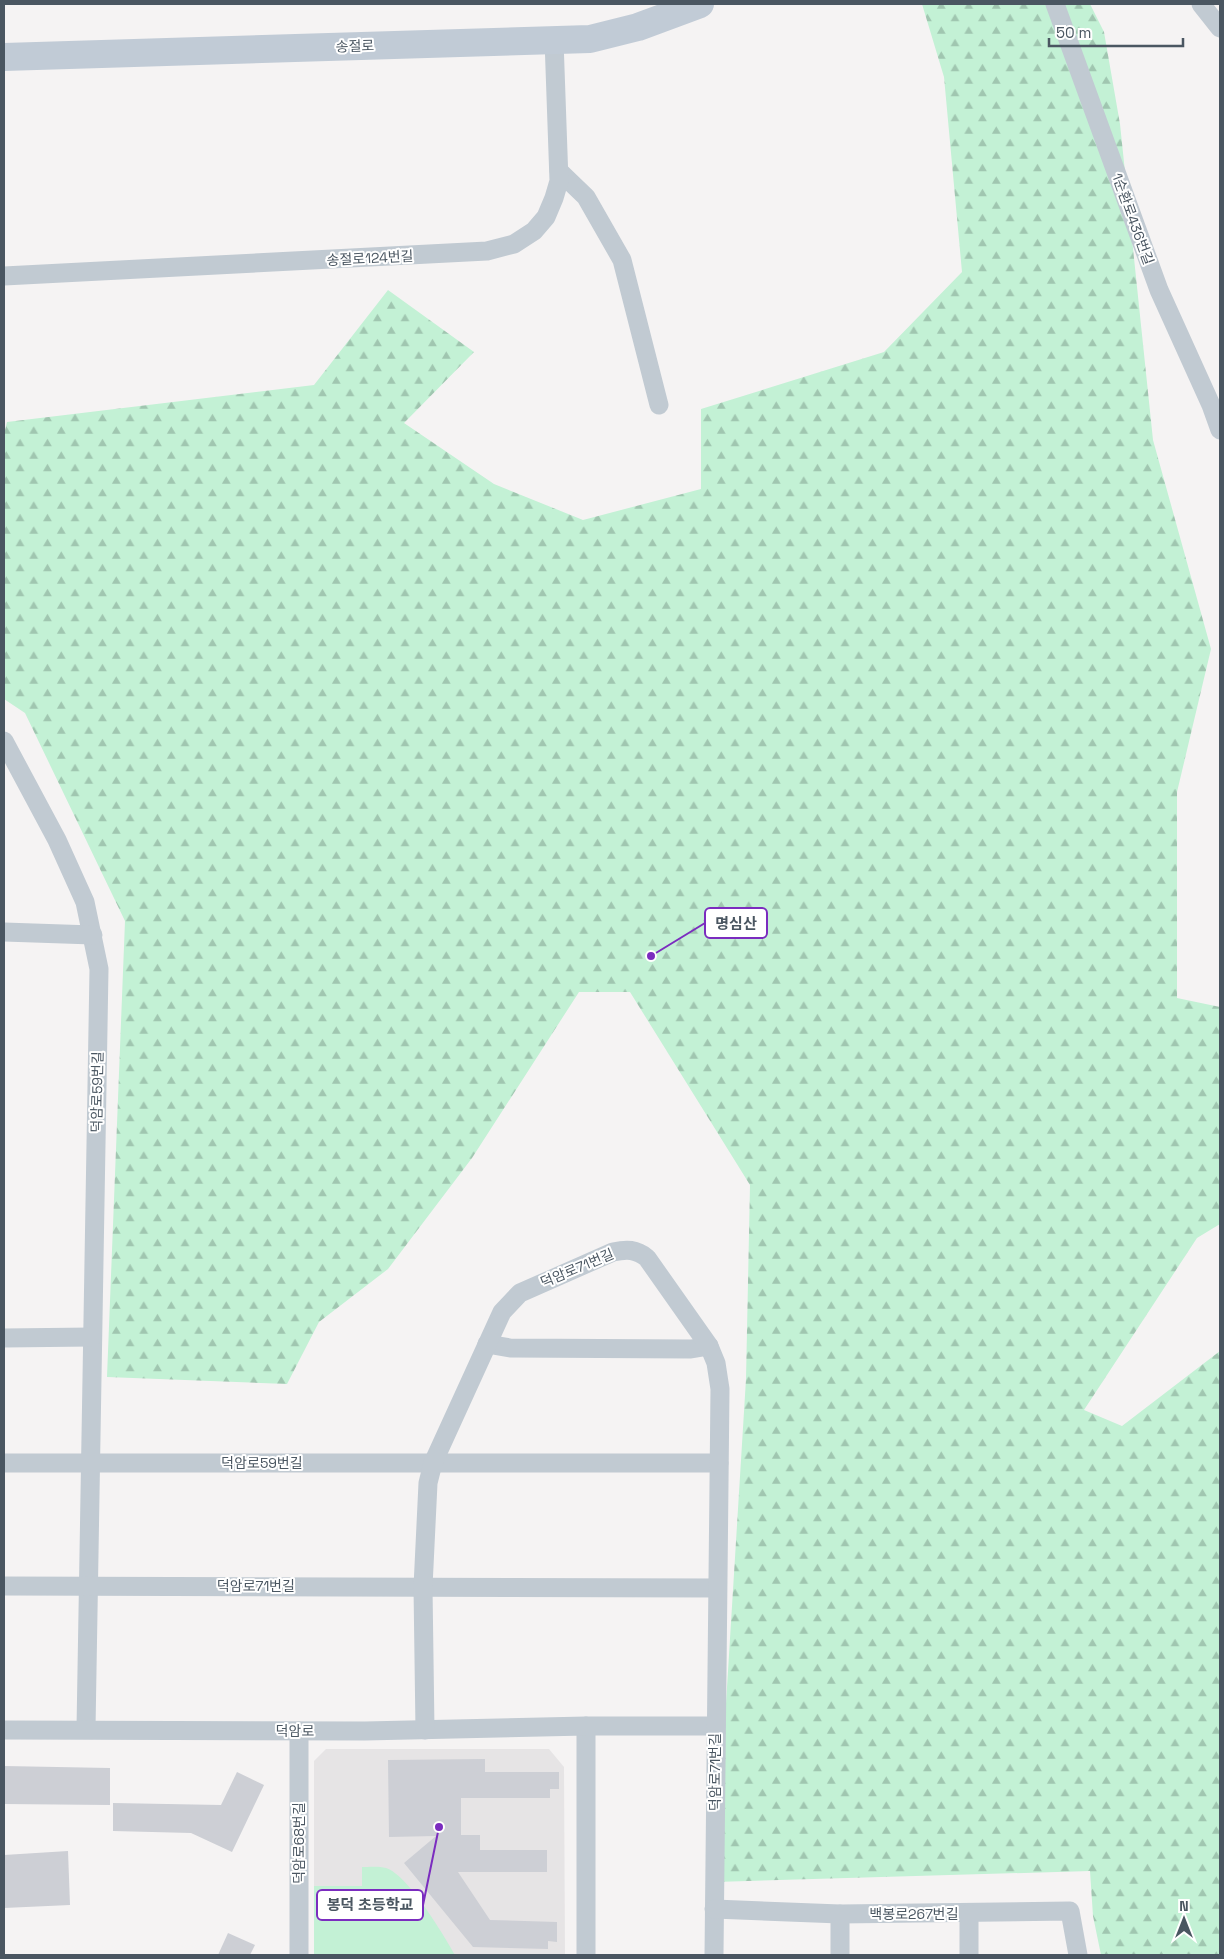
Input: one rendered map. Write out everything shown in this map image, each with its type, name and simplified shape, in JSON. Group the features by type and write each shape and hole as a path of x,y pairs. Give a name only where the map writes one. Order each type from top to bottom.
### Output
{"street":[{"name":"송절로","path":"4,57 590,39 638,28 700,4"},
{"name":"1순환로436번길","path":"1056,4 1159,290 1211,405 1220,430"},
{"path":"1201,4 1220,28"},
{"name":"송절로124번길","path":"4,276 487,251 514,244 534,232 546,217 559,181 554,40"},
{"path":"559,170 586,198 622,260 659,405"},
{"name":"덕암로59번길","path":"4,741 57,840 85,902 99,969 86,1729"},
{"path":"4,932 93,935"},
{"name":"덕암로71번길","path":"425,1730 423,1587 428,1483 433,1463 502,1312 520,1293 625,1249 638,1251 647,1258 709,1346 716,1363 720,1389 714,1955"},
{"path":"4,1338 92,1337"},
{"path":"487,1344 520,1348 690,1349 709,1346"},
{"path":"4,1463 90,1463"},
{"name":"덕암로59번길","path":"90,1463 433,1463"},
{"path":"433,1463 719,1463"},
{"name":"덕암로71번길","path":"4,1586 717,1588"},
{"path":"586,1726 586,1955"},
{"name":"덕암로","path":"4,1730 299,1731 586,1726 716,1726"},
{"name":"덕암로68번길","path":"299,1731 299,1955"},
{"name":"백봉로267번길","path":"714,1909 840,1914 1070,1912 1078,1955"},
{"path":"840,1914 840,1955"},
{"path":"969,1914 969,1955"}],"shaded area":[{"path":"326,1749 549,1749 564,1767 565,1955 314,1955 314,1761"}],"green space":[{"path":"922,4 1090,4 1104,32 1120,124 1153,440 1211,649 1177,792 1177,998 1220,1007 1220,1224 1197,1238 1084,1410 1122,1426 1220,1351 1220,1955 1101,1955 1093,1916 1090,1871 715,1882 746,1379 750,1185 630,992 579,992 472,1158 388,1269 319,1322 287,1384 107,1377 125,921 25,713 4,699 4,434 7,422 314,385 388,290 474,352 404,423 494,484 583,520 701,489 701,409 884,352 962,272 944,77"},
{"path":"362,1867 386,1868 404,1881 424,1906 455,1955 314,1955 314,1886 362,1886"}],"building":[{"path":"485,1759 485,1772 559,1772 559,1789 550,1789 550,1798 461,1798 461,1835 480,1835 480,1850 547,1850 547,1872 458,1872 490,1920 557,1922 557,1942 548,1941 548,1949 473,1947 404,1863 436,1836 389,1837 388,1760"},
{"path":"4,1766 110,1768 110,1805 4,1804"},
{"path":"237,1772 264,1785 232,1852 191,1833 113,1831 113,1803 221,1805"},
{"path":"68,1851 70,1905 4,1908 4,1855"},
{"path":"228,1933 255,1945 250,1955 218,1955"}],"place":[{"name":"명심산","path":"651,956"},
{"name":"봉덕 초등학교","path":"439,1827"}]}
